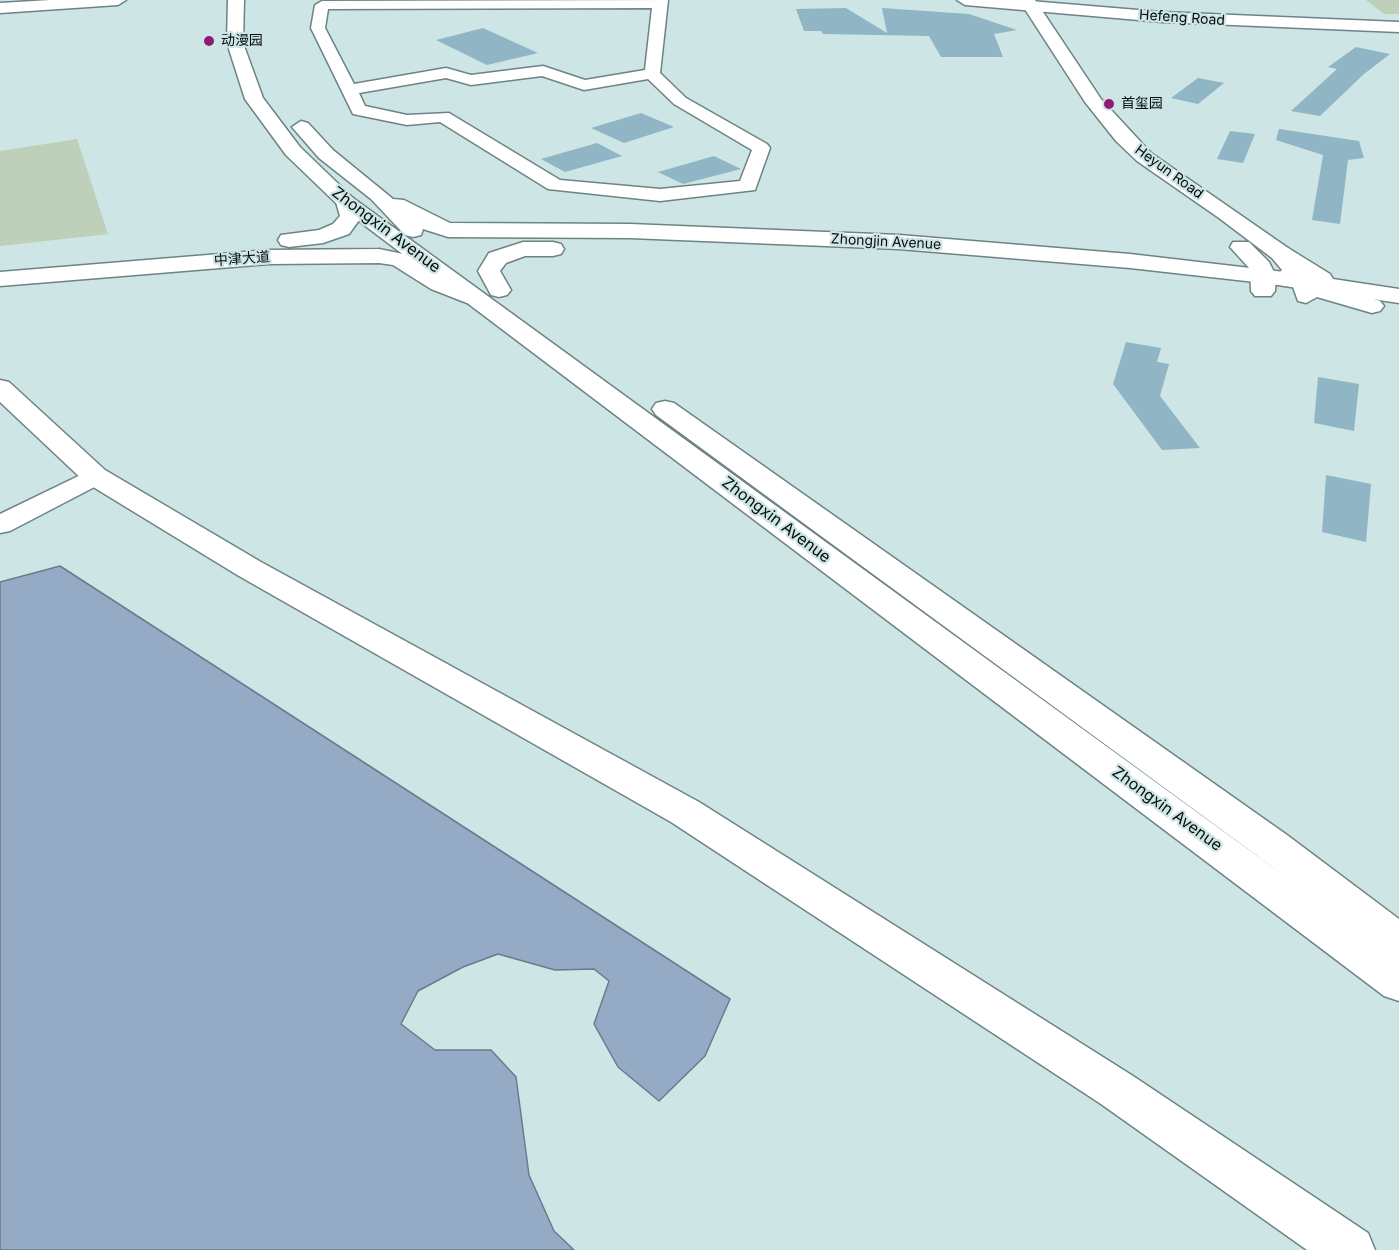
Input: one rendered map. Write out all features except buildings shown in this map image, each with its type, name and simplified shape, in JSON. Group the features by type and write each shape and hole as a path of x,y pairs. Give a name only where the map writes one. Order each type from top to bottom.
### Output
{"main road":[{"path":"0,6 67,0"},
{"path":"0,6 118,0"},
{"name":"Hefeng Road","path":"965,0 1192,14 1399,22"},
{"name":"Zhongxin Avenue","path":"241,1 248,32 257,47 260,62 273,91 326,154 378,195 409,227 487,294 1399,983"},
{"name":"Zhongxin Avenue","path":"241,1 235,43 254,99 293,151 346,202 487,294 1273,845 1399,942"},
{"name":"Hefeng Road","path":"1021,2 1276,24 1399,27"},
{"name":"Heyun Road","path":"1021,2 1076,108 1098,134 1128,162 1230,239 1261,267 1264,283"},
{"name":"Heyun Road","path":"1021,2 1123,137 1144,157 1227,213 1280,253 1303,286"},
{"name":"Zhongjin Avenue","path":"378,195 432,225 448,230 632,239 713,248 945,260 1303,286"},
{"name":"中津大道","path":"0,265 189,250 333,233 349,221 351,216 346,202"},
{"path":"495,235 632,239 494,244 479,241 495,235"},
{"name":"Zhongjin Avenue","path":"487,294 489,271 497,258 523,249 632,239"},
{"path":"1230,239 1303,286 1368,299 1399,296"},
{"path":"189,250 324,243 344,245 339,251 308,256"},
{"path":"1280,253 1314,276 1399,310"},
{"name":"中津大道","path":"0,279 308,256 379,256 400,260 439,284 487,294"},
{"path":"0,388 95,476 250,569 685,812 1117,1090 1350,1250"}],"street":[{"path":"661,2 651,74 680,101 761,148 748,186 660,195 555,185 443,117 407,120 358,110 318,28 322,5 661,2"},
{"path":"348,90 446,73 471,80 543,71 584,85 651,74"},
{"path":"0,525 95,476"}],"green space":[{"path":"1366,0 1399,0 1399,14 1384,14"},
{"path":"77,139 108,234 0,246 0,151"}],"water":[{"path":"60,566 730,999 705,1056 659,1101 618,1067 594,1024 609,981 594,969 555,970 498,954 463,967 418,991 401,1024 435,1050 491,1050 516,1077 529,1175 554,1231 574,1250 0,1250 0,582"}],"place":[{"name":"动漫园","path":"209,41"},
{"name":"首玺园","path":"1109,104"}]}
